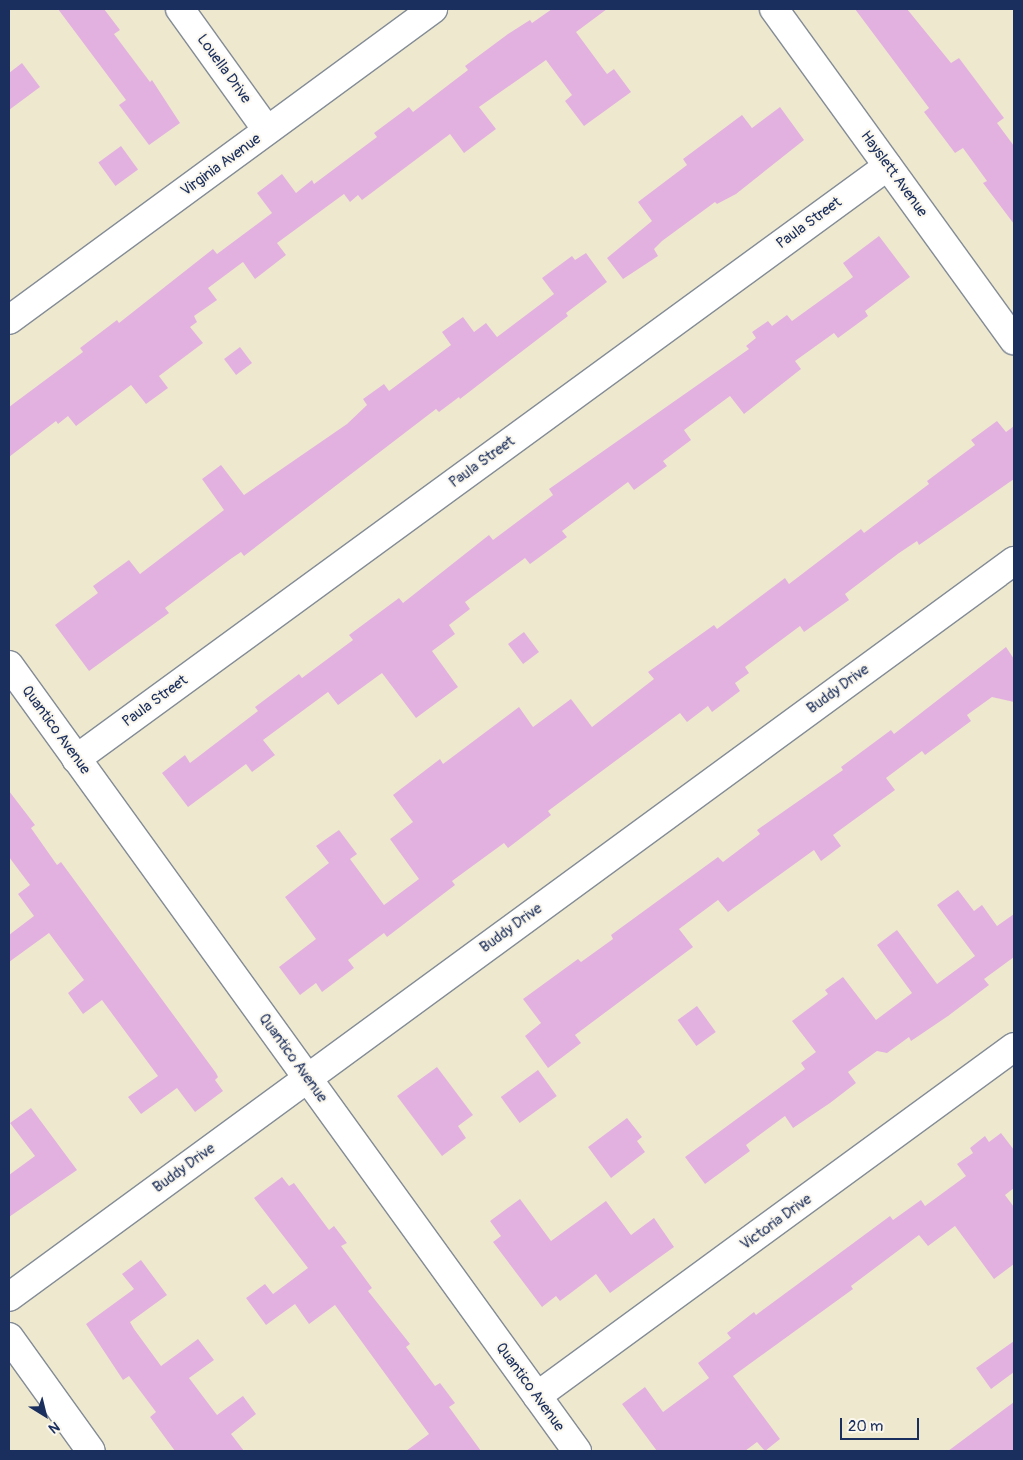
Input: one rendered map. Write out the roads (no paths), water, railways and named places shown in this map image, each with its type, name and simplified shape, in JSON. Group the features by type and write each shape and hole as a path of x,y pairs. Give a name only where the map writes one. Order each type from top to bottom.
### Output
{"street":[{"name":"Louella Drive","path":"180,9 267,130"},
{"name":"Virginia Avenue","path":"9,320 433,9"},
{"name":"Hayslett Avenue","path":"774,9 1014,340"},
{"name":"Paula Street","path":"76,759 888,166"},
{"name":"Buddy Drive","path":"9,1297 1014,560"},
{"name":"Quantico Avenue","path":"9,666 577,1451"},
{"name":"Victoria Drive","path":"537,1396 1014,1047"},
{"path":"9,1338 91,1451"}]}
